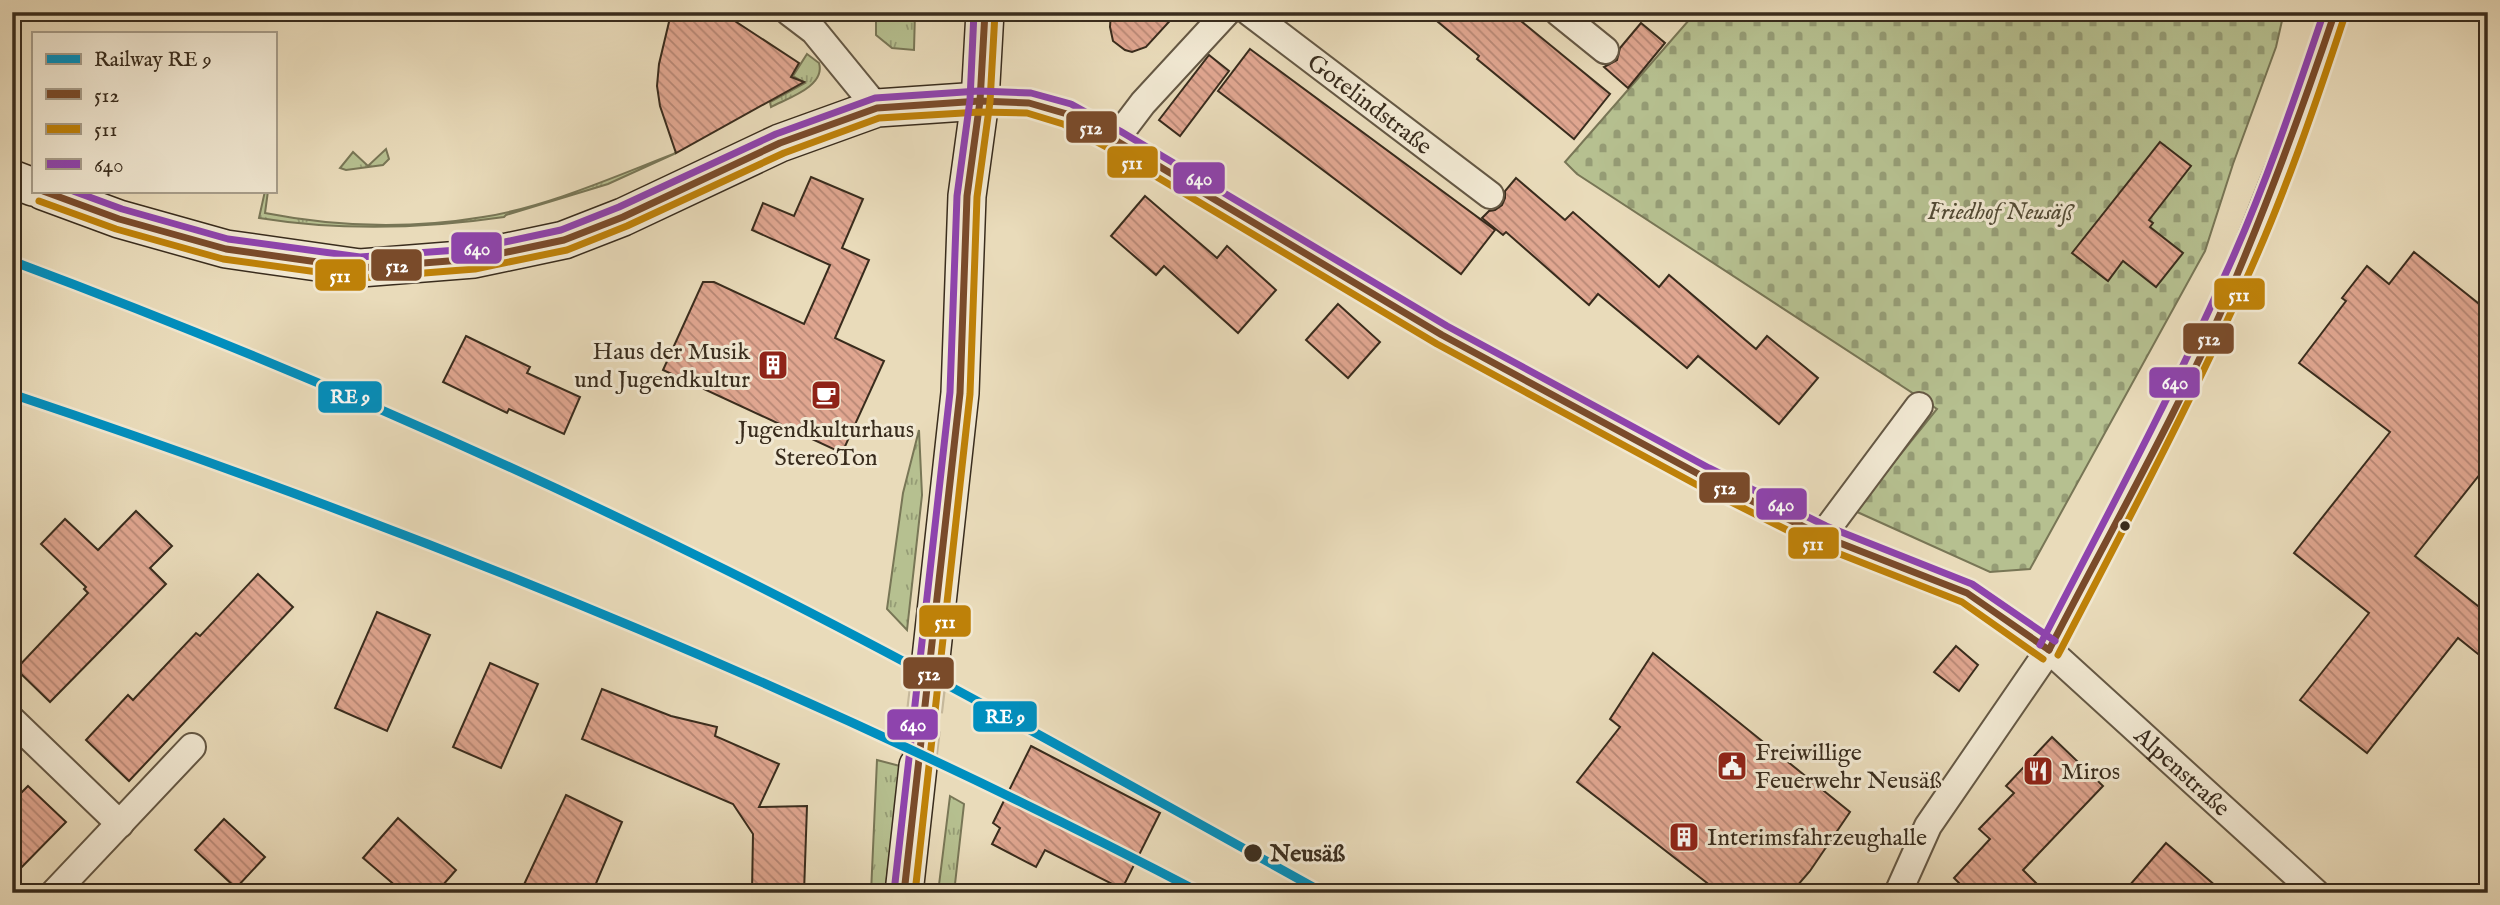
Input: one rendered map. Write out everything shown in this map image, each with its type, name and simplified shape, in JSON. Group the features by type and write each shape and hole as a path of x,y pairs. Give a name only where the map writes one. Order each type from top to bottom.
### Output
{"street":[{"path":"789,12 814,31 877,108"},
{"path":"931,658 960,393 967,195 980,101 985,12"},
{"path":"1115,140 1143,103 1227,12"},
{"name":"Gotelindstraße","path":"1249,12 1490,195"},
{"path":"1558,12 1605,50"},
{"path":"1898,893 1928,826 2049,650 2180,397 2236,277 2303,108 2335,12"},
{"path":"46,192 119,219 226,249 360,268 474,259 564,240 623,217 780,143 877,108 980,101"},
{"name":"Alpenstraße","path":"980,101 1028,103 1067,114 1442,335 1703,477 1822,536 1967,593 2049,650 2316,893"},
{"path":"12,179 32,187"},
{"path":"1822,536 1919,406"},
{"path":"12,720 120,824"},
{"path":"54,893 192,747"},
{"path":"904,893 918,766"}],"green space":[{"path":"876,12 915,12 914,50 892,48 876,35"},
{"name":"Friedhof Neusäß","path":"1696,12 2284,12 2276,47 2233,164 2205,251 2030,569 1990,572 1855,511 1937,409 1577,174 1565,162"},
{"path":"807,54 819,63 817,78 804,90 771,107 770,102 805,83 793,76"},
{"path":"386,149 389,159 383,165 346,170 340,168 353,152 368,166"},
{"path":"676,153 608,184 504,217 443,224 381,227 320,225 259,218 265,192 268,192 265,213 346,224 401,225 456,221 507,212 605,181"},
{"path":"919,430 922,495 907,630 887,609 903,493"},
{"path":"877,760 900,766 885,893 871,893"},
{"path":"950,796 964,804 954,893 938,893"}],"building":[{"path":"676,12 721,12 799,63 791,77 804,82 676,153 660,106 657,86 669,22"},
{"path":"1111,12 1178,12 1146,47 1132,52 1113,41"},
{"path":"1426,12 1510,12 1610,94 1574,139 1477,59 1479,56"},
{"path":"1641,23 1665,43 1628,88 1604,67 1617,60 1620,48"},
{"path":"1250,49 1495,230 1461,274 1218,91"},
{"path":"1209,55 1229,71 1180,136 1159,120"},
{"path":"2160,142 2191,166 2149,220 2153,223 2150,227 2183,253 2156,287 2123,261 2108,281 2072,253"},
{"name":"Haus der Musik und Jugendkultur","path":"811,177 863,199 842,248 869,260 835,338 884,361 842,453 663,370 703,282 714,282 804,324 830,265 752,230 763,203 794,216"},
{"path":"1516,178 1565,220 1573,212 1659,287 1669,275 1756,349 1767,336 1818,378 1779,424 1698,356 1687,368 1598,294 1589,305 1506,232 1503,235 1482,218 1502,205 1505,191"},
{"path":"1145,196 1217,258 1227,246 1276,290 1238,333 1164,266 1156,275 1111,236"},
{"path":"2414,252 2488,311 2488,464 2415,556 2488,614 2488,662 2458,638 2367,753 2300,700 2369,613 2294,553 2390,432 2299,363 2346,301 2342,298 2367,266 2389,284"},
{"path":"1338,304 1380,342 1348,378 1306,340"},
{"path":"466,336 530,367 527,373 580,397 564,434 509,409 507,413 443,382"},
{"path":"136,511 172,546 150,568 166,584 50,702 16,669 88,593 84,589 86,587 41,544 65,519 98,550"},
{"path":"258,574 293,607 129,781 86,740 128,695 133,700 196,633 200,636"},
{"path":"377,612 430,635 387,731 335,708"},
{"path":"1956,646 1978,665 1959,691 1934,672"},
{"path":"1653,653 1850,812 1810,871 1791,893 1720,893 1577,782 1620,727 1610,719"},
{"path":"490,663 538,684 501,768 453,747"},
{"path":"602,689 671,716 717,727 715,736 779,764 759,807 807,806 804,893 752,893 753,834 733,804 582,739"},
{"path":"2052,737 2103,786 2023,870 2046,893 1969,893 1954,878 1990,839 1979,829 2014,793 2006,786"},
{"path":"1031,746 1160,813 1122,889 1045,850 1036,867 992,844 1000,828 993,823"},
{"path":"28,786 66,822 12,877 12,802"},
{"path":"566,795 622,822 592,893 520,893"},
{"path":"398,818 456,870 436,893 404,893 363,858"},
{"path":"224,819 265,857 236,888 195,850"},
{"path":"2166,843 2224,893 2123,893"}],"tunnel":[{"path":"918,766 931,658"}],"transit line":[{"name":"640","path":"894,892 950,392 957,196 970,100 974,12"},
{"name":"512","path":"904,893 960,393 967,196 980,101 985,12"},
{"name":"640","path":"2040,645 2204,322 2266,178 2324,12"},
{"name":"512","path":"2049,650 2171,418 2216,323 2276,177 2335,12"},
{"name":"511","path":"915,893 970,394 977,197 990,102 995,13"},
{"name":"511","path":"2058,655 2177,424 2259,251 2286,185 2345,15"},
{"name":"640","path":"76,192 122,209 228,239 360,257 472,249 561,230 619,207 776,134 875,98 979,91 1031,93 1071,104 1120,131 1447,326 1709,468 1826,526 1972,584 2055,641"},
{"name":"512","path":"46,192 119,219 226,249 360,268 474,259 564,240 623,217 780,143 877,108 980,101 1029,103 1067,114 1115,140 1442,335 1704,477 1822,536 1967,593 2049,650"},
{"name":"511","path":"39,201 116,229 223,259 361,278 475,269 567,250 627,226 784,153 879,118 980,112 1027,113 1063,124 1110,149 1437,344 1699,486 1817,545 1962,602 2043,659"},
{"path":"12,261 283,368 461,445 637,526 876,647 1324,893"},
{"path":"12,394 317,502 617,620 912,750 1201,893"}],"place":[{"name":"Haus der Musik und Jugendkultur","path":"773,365"},
{"name":"Jugendkulturhaus StereoTon","path":"826,395"},
{"name":"Freiwillige Feuerwehr Neusäß","path":"1732,766"},
{"name":"Miros","path":"2038,771"},
{"name":"Interimsfahrzeughalle","path":"1684,837"},
{"name":"Neusäß","path":"1253,853"}]}
